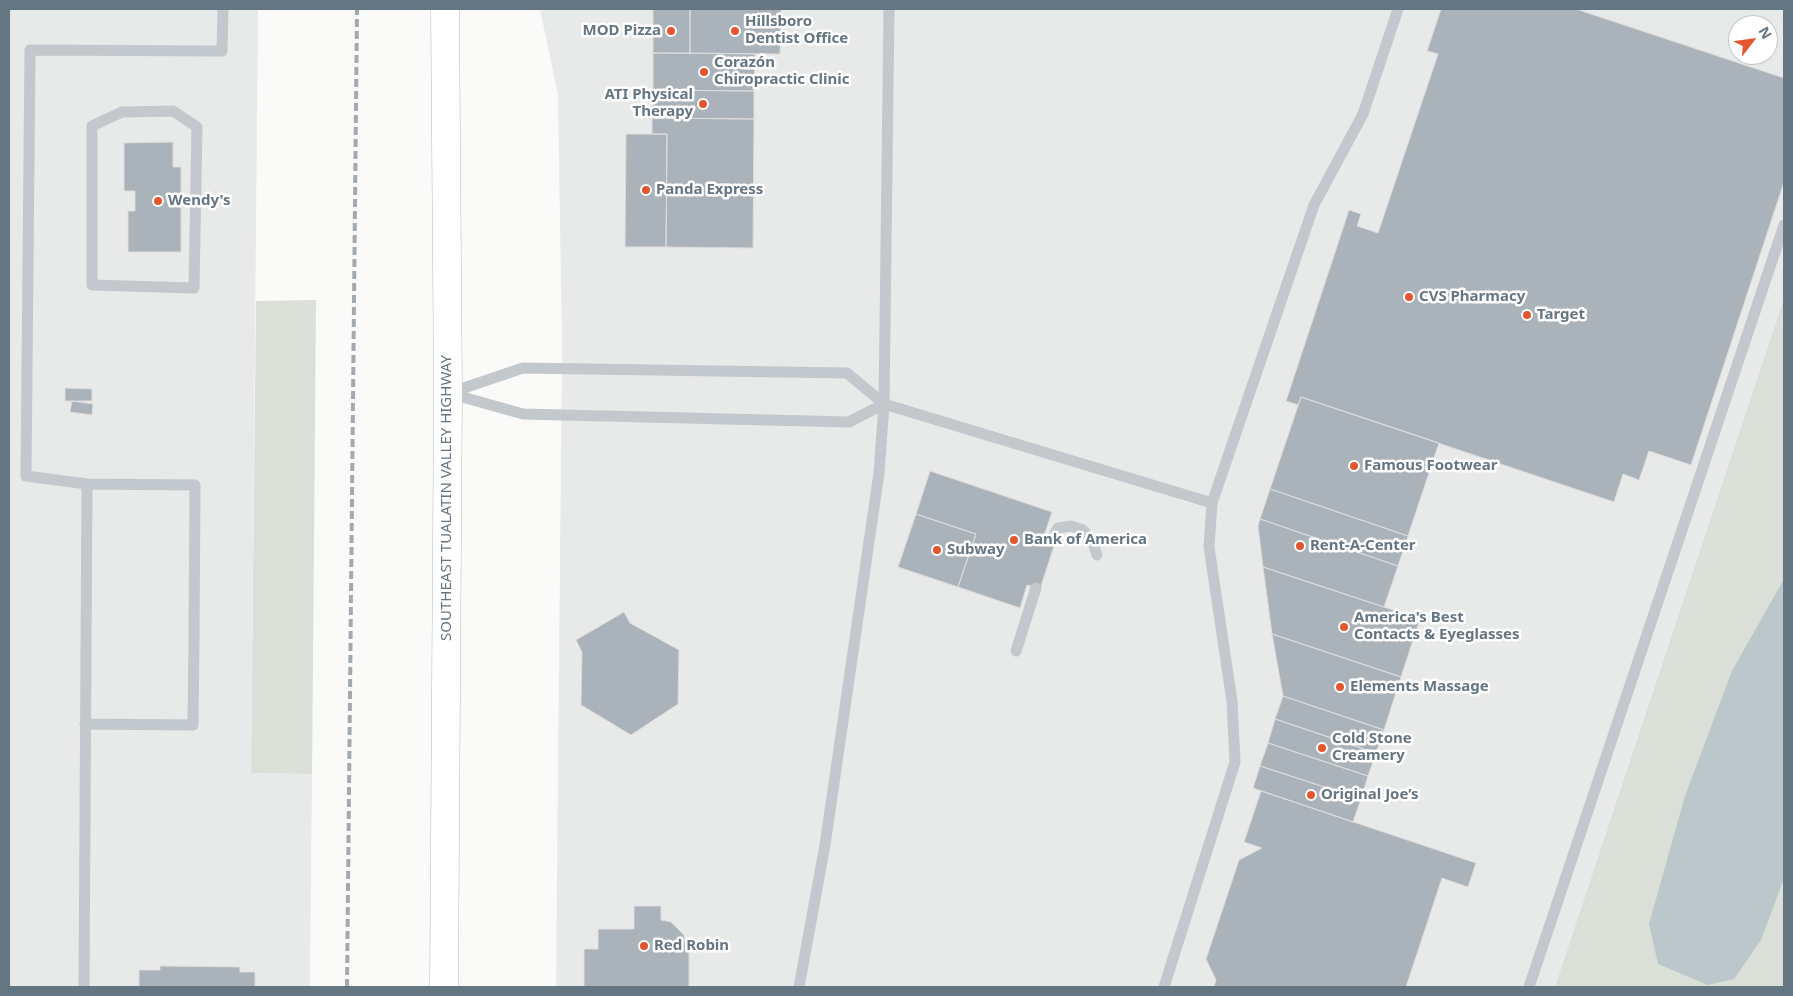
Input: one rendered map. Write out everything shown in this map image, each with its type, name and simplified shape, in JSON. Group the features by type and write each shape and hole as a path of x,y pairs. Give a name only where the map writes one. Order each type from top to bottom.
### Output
{"main road":[{"name":"SOUTHEAST TUALATIN VALLEY HIGHWAY","path":"444,987 448,393 445,9"}],"lane":[{"path":"85,724 193,725 195,485 87,484 26,476 30,50 222,51 223,9"},
{"path":"799,987 825,845 879,473 884,404 889,9"},
{"path":"1164,987 1235,762 1232,701 1209,547 1212,503 1314,205 1363,114 1398,9"},
{"path":"173,111 197,128 194,288 92,285 92,126 122,112 173,111"},
{"path":"1529,987 1784,225"},
{"path":"448,393 523,368 848,373 884,404 1212,503"},
{"path":"448,393 523,414 849,422 884,404"},
{"path":"84,987 87,484"},
{"path":"1052,539 1058,528 1071,526 1083,530 1093,542 1097,555"},
{"path":"1016,651 1036,588"}],"shaded area":[{"path":"9,9 258,9 251,773 312,774 310,987 9,987"},
{"path":"540,9 1784,9 1784,478 1614,987 556,987 562,348 558,95"},
{"path":"1784,299 1784,987 1555,987"},
{"path":"316,300 312,774 251,773 256,301"},
{"path":"1784,579 1784,878 1761,940 1734,979 1708,985 1658,964 1649,924 1685,796 1732,671"}],"building":[{"name":"MOD Pizza","path":"653,9 690,9 690,53 653,53"},
{"name":"Hillsboro Dentist Office","path":"690,9 781,9 780,54 690,53"},
{"name":"Target","path":"1441,9 1576,9 1728,59 1728,65 1745,65 1784,78 1784,182 1691,465 1649,451 1639,480 1623,474 1614,502 1301,397 1298,405 1286,401 1349,210 1361,214 1357,226 1378,233 1438,54 1427,51"},
{"name":"Corazón Chiropractic Clinic","path":"653,53 755,54 754,91 653,90"},
{"name":"ATI Physical Therapy","path":"653,90 754,91 754,119 652,118"},
{"path":"652,118 754,119 753,248 666,247 667,134 652,134"},
{"name":"Panda Express","path":"626,134 667,134 666,247 625,247"},
{"name":"Wendy's","path":"173,142 173,167 181,167 181,252 128,252 128,211 135,211 135,191 124,191 124,143"},
{"path":"65,388 92,389 92,401 65,401"},
{"name":"Famous Footwear","path":"1301,397 1439,443 1408,536 1270,489"},
{"path":"72,401 93,404 92,415 70,412"},
{"name":"Bank of America","path":"930,471 1052,512 1044,536 1056,540 1040,589 1027,585 1020,608 958,587 976,534 916,514"},
{"path":"1270,489 1408,536 1398,566 1260,519"},
{"name":"Subway","path":"916,514 976,534 958,587 898,567"},
{"name":"Rent-A-Center","path":"1260,519 1398,566 1384,607 1263,567 1258,526"},
{"name":"America's Best Contacts & Eyeglasses","path":"1263,567 1420,619 1401,677 1272,634"},
{"path":"624,612 630,623 679,650 678,704 631,735 581,705 582,652 576,640"},
{"name":"Elements Massage","path":"1272,634 1401,677 1384,730 1283,696"},
{"path":"1283,696 1384,730 1376,753 1275,719"},
{"name":"Cold Stone Creamery","path":"1275,719 1376,753 1368,776 1268,743"},
{"path":"1268,743 1368,776 1361,799 1260,766"},
{"name":"Original Joe’s","path":"1260,766 1361,799 1353,822 1253,788"},
{"path":"1261,791 1476,863 1468,887 1442,878 1406,987 1214,987 1216,980 1206,959 1239,860 1262,848 1244,842"},
{"name":"Red Robin","path":"634,906 661,906 661,920 671,922 684,935 685,943 689,943 689,987 584,987 584,949 598,949 598,929 634,929"},
{"path":"160,966 240,967 240,972 255,972 255,987 139,987 139,970 160,970"}],"railway":[{"path":"347,987 357,9"}],"place":[{"name":"MOD Pizza","path":"671,31"},
{"name":"Hillsboro Dentist Office","path":"735,31"},
{"name":"Corazón Chiropractic Clinic","path":"704,72"},
{"name":"ATI Physical Therapy","path":"703,104"},
{"name":"Panda Express","path":"646,190"},
{"name":"Wendy's","path":"158,201"},
{"name":"CVS Pharmacy","path":"1409,297"},
{"name":"Target","path":"1527,315"},
{"name":"Famous Footwear","path":"1354,466"},
{"name":"Bank of America","path":"1014,540"},
{"name":"Rent-A-Center","path":"1300,546"},
{"name":"Subway","path":"937,550"},
{"name":"America's Best Contacts & Eyeglasses","path":"1344,627"},
{"name":"Elements Massage","path":"1340,687"},
{"name":"Cold Stone Creamery","path":"1322,748"},
{"name":"Original Joe’s","path":"1311,795"},
{"name":"Red Robin","path":"644,946"}]}
